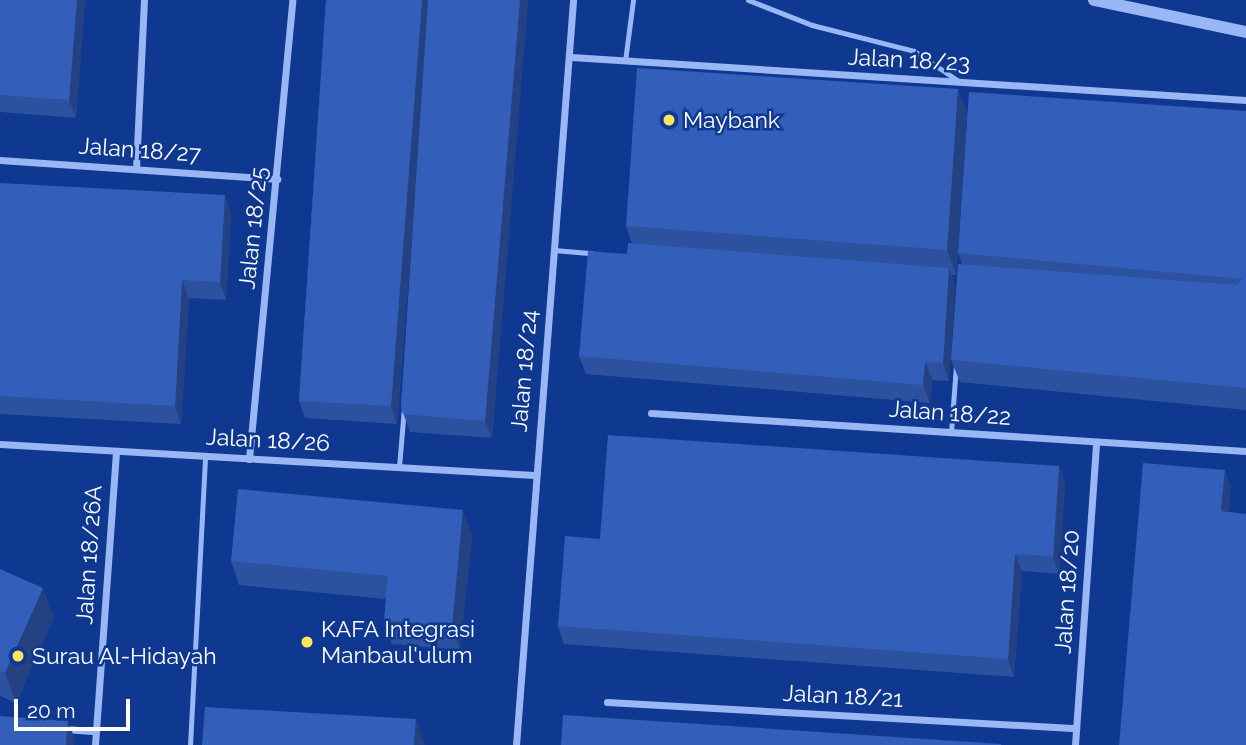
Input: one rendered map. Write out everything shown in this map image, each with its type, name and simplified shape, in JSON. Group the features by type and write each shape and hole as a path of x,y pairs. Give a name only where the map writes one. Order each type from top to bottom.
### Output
{"street":[{"path":"136,169 144,0"},
{"name":"Jalan 18/25","path":"249,459 278,179 292,0"},
{"name":"Jalan 18/24","path":"516,745 534,475 571,57 573,0"},
{"path":"1094,0 1246,32"},
{"name":"Jalan 18/23","path":"571,57 1246,100"},
{"name":"Jalan 18/27","path":"0,160 278,179"},
{"name":"Jalan 18/22","path":"651,413 1246,451"},
{"name":"Jalan 18/20","path":"1075,745 1097,442"},
{"name":"Jalan 18/26","path":"0,444 534,475"},
{"name":"Jalan 18/26A","path":"95,745 116,451"},
{"name":"Jalan 18/21","path":"607,702 1076,728"},
{"path":"55,729 96,731"}],"lane":[{"path":"625,61 633,0"},
{"path":"748,0 812,25 914,51 960,82"},
{"path":"973,96 974,83"},
{"path":"554,250 608,255"},
{"path":"951,432 957,350"},
{"path":"399,467 405,398"},
{"path":"190,745 205,456"}],"building":[{"path":"0,0 77,0 69,100 0,95"},
{"path":"326,0 422,0 391,406 299,401"},
{"path":"428,0 520,0 485,421 403,414 401,407"},
{"path":"637,68 958,89 947,250 626,226"},
{"path":"969,92 1246,111 1246,388 951,360 958,264 1237,285 1243,279 958,253"},
{"path":"0,183 225,195 220,282 182,280 175,406 0,396"},
{"path":"628,243 949,268 943,363 925,362 923,385 579,356 588,251 627,254"},
{"path":"608,435 1059,466 1053,556 1015,554 1008,659 558,626 565,536 600,539"},
{"path":"1143,463 1225,470 1221,511 1246,514 1246,745 1119,745"},
{"path":"238,489 463,510 452,626 384,620 388,576 231,561"},
{"path":"0,569 43,588 5,673 0,671"},
{"path":"205,707 416,719 414,745 202,745"},
{"path":"563,715 1001,744 1001,745 561,745"},
{"path":"0,716 68,721 66,745 0,745"}],"place":[{"name":"Maybank","path":"669,120"},
{"name":"KAFA Integrasi Manbaul'ulum","path":"307,642"},
{"name":"Surau Al-Hidayah","path":"18,656"}]}
